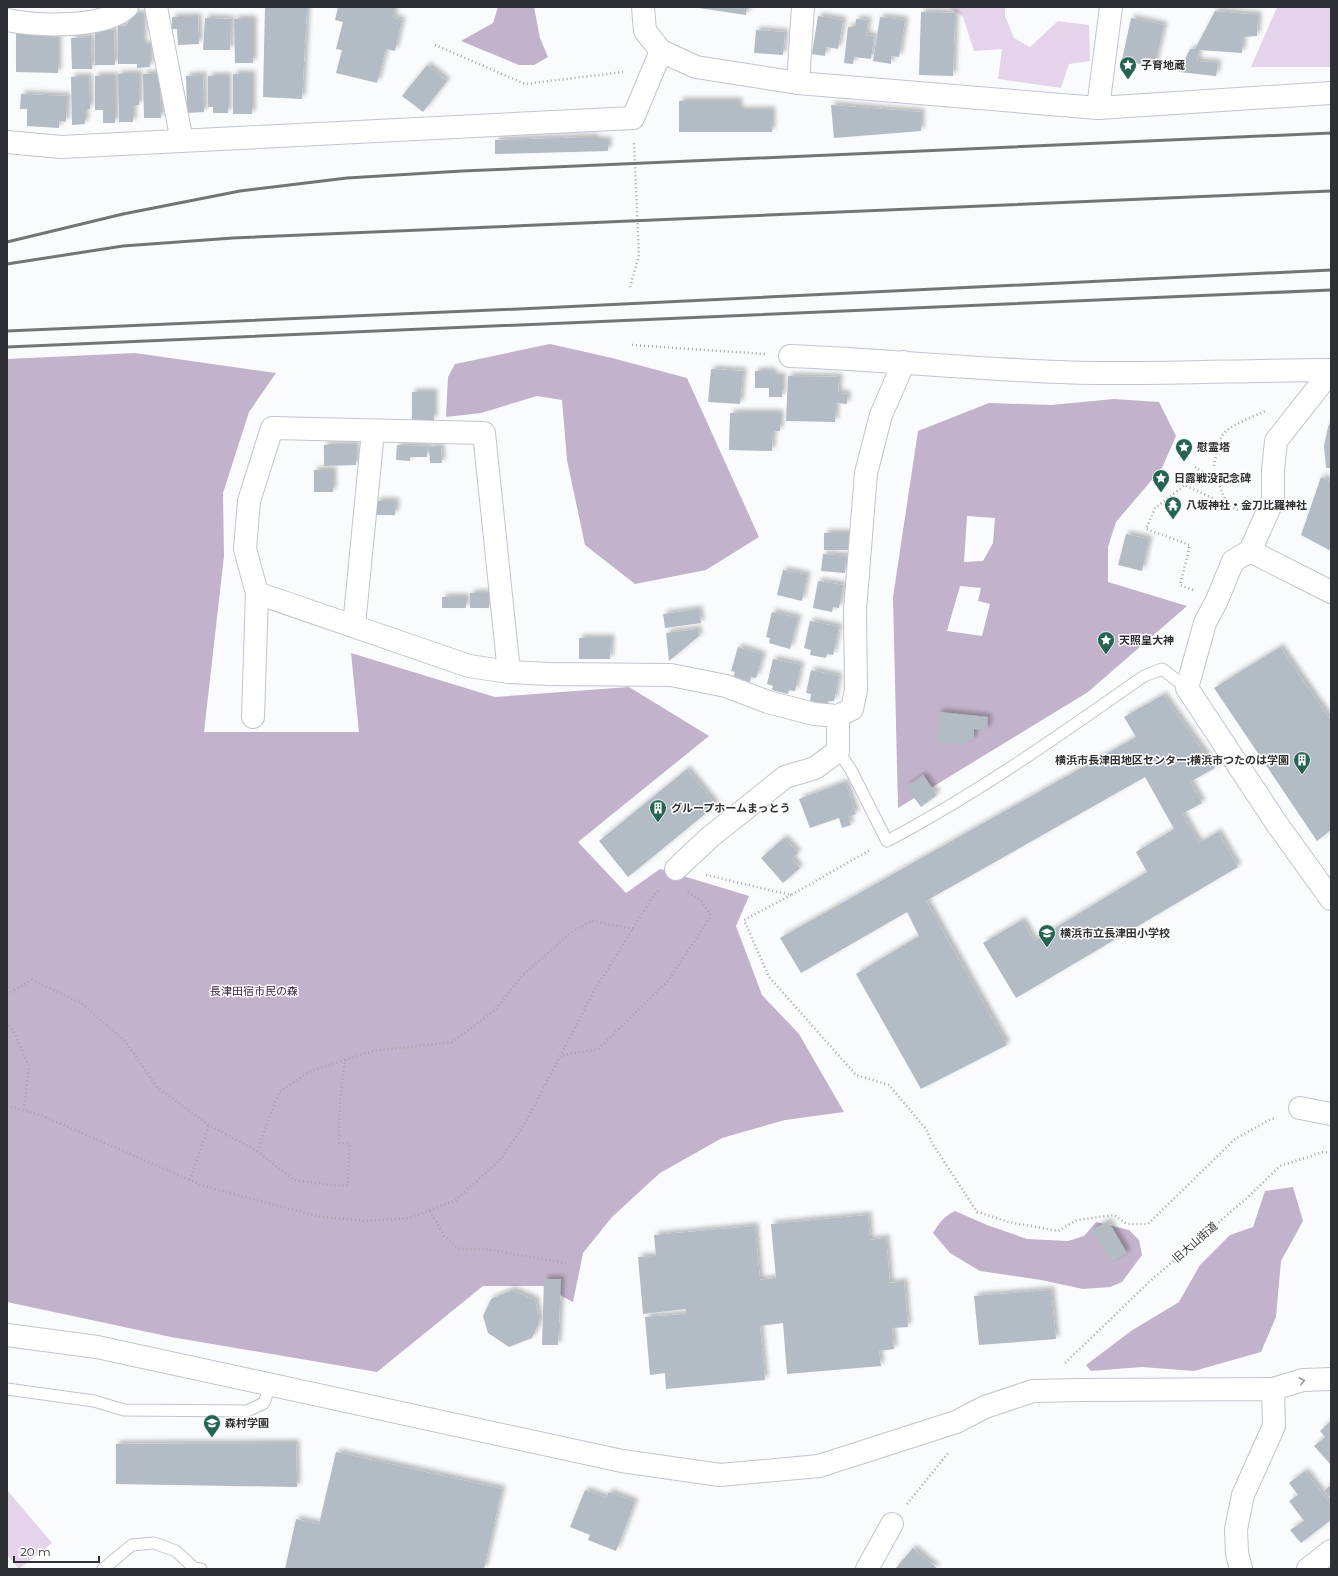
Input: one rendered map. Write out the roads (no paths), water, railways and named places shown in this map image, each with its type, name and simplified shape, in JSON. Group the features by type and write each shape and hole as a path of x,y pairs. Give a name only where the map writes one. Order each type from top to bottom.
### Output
{"street":[{"path":"7,20 68,26 119,14 127,7"},
{"path":"156,7 182,141"},
{"path":"7,142 61,147 633,118 657,60 645,31 643,7"},
{"path":"798,83 803,7"},
{"path":"1098,108 1111,7"},
{"path":"657,60 798,83 1098,108 1331,93"},
{"path":"790,356 904,362 971,369 1098,373 1331,371"},
{"path":"258,594 469,666 509,672 671,675 726,686 768,702 814,714 838,716 852,708 856,690 855,610 866,473 881,415 904,362"},
{"path":"1331,371 1276,441 1273,470 1273,500 1264,523 1250,551 1233,561 1217,600 1205,623 1187,688 1277,824 1331,899"},
{"path":"253,718 258,594 245,549 249,501 272,428 484,433 509,672"},
{"path":"354,626 373,431"},
{"path":"1250,551 1331,592"},
{"path":"672,875 710,837 785,777 815,768 838,751 838,716"},
{"path":"1300,1108 1331,1114"},
{"path":"7,1335 97,1347 622,1461 720,1475 819,1466 956,1422 985,1407 1033,1392 1081,1390 1273,1389 1303,1380 1331,1379"},
{"path":"1241,1569 1237,1553 1236,1529 1243,1495 1274,1426 1273,1389"},
{"path":"867,1569 892,1524"},
{"path":"1308,1569 1331,1551"}],"lane":[{"path":"838,751 851,770 887,840 924,821 1029,757 1144,676 1162,669 1187,688"},
{"path":"7,1389 94,1401 124,1410 247,1411 264,1403 270,1385"},
{"path":"103,1569 132,1545 154,1543 176,1551 194,1568 201,1569"}],"railway":[{"path":"7,242 123,214 240,191 347,178 462,171 1331,133"},
{"path":"7,264 123,246 233,238 1331,191"},
{"path":"7,331 540,308 1331,270"},
{"path":"7,347 1331,290"}],"place":[{"name":"子育地蔵","path":"1128,80"},
{"name":"慰霊塔","path":"1184,462"},
{"name":"日露戦没記念碑","path":"1161,493"},
{"name":"八坂神社・金刀比羅神社","path":"1173,520"},
{"name":"天照皇大神","path":"1106,655"},
{"name":"横浜市長津田地区センター;横浜市つたのは学園","path":"1302,775"},
{"name":"グループホームまっとう","path":"658,823"},
{"name":"横浜市立長津田小学校","path":"1047,948"},
{"name":"森村学園","path":"212,1438"}],"park label":[{"name":"長津田宿市民の森","path":"254,991"}]}
